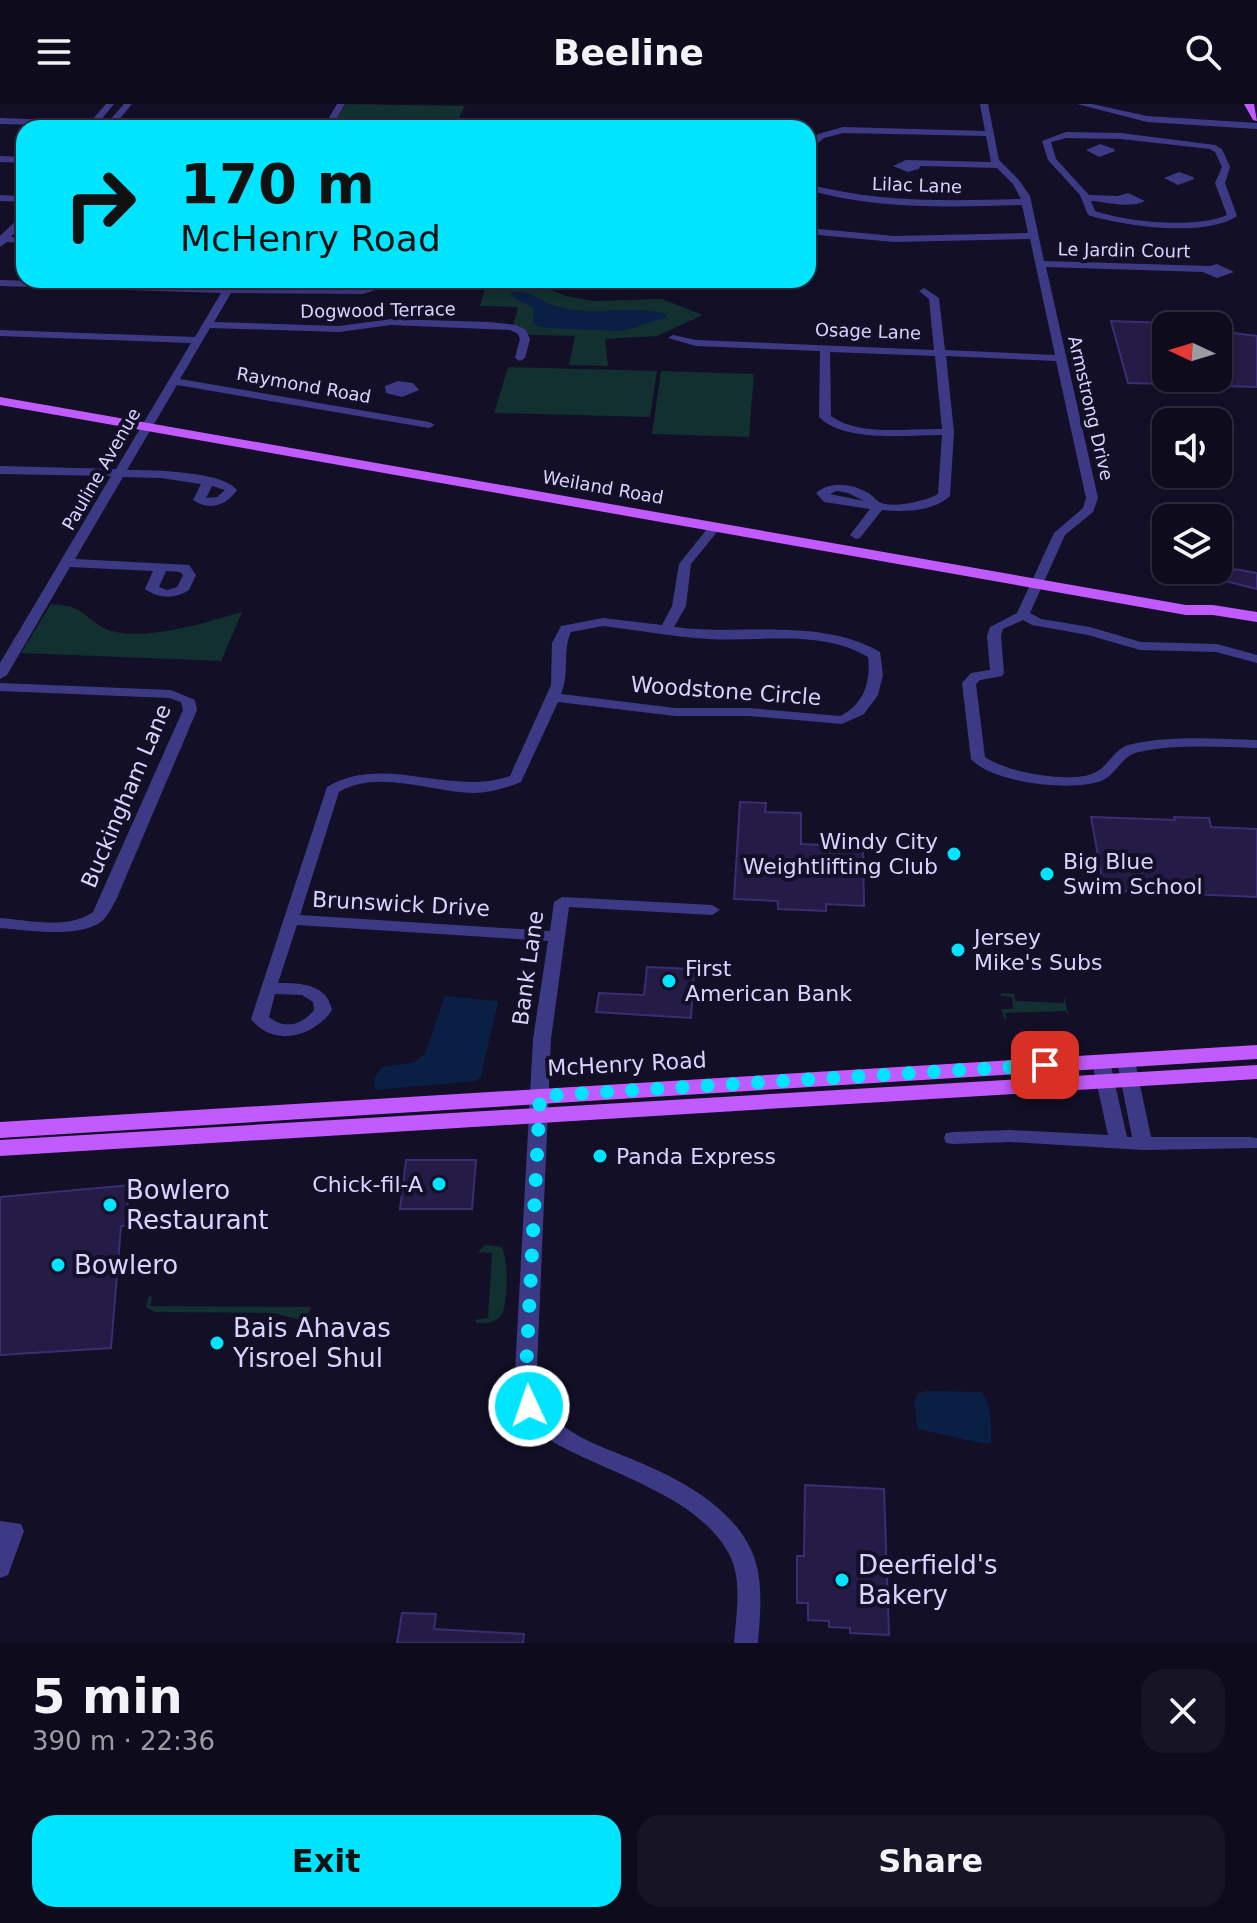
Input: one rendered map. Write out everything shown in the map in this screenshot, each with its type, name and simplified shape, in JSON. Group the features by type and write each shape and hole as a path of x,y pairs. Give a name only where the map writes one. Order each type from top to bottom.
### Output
{"main road":[{"path":"1249,104 1257,118"},
{"name":"Weiland Road","path":"0,401 1199,612 1213,610 1257,617"},
{"name":"Weiland Road","path":"1199,612 1210,621 1257,629"},
{"name":"McHenry Road","path":"1128,1071 1257,1052"},
{"name":"McHenry Road","path":"0,1130 540,1105 1102,1072 1257,1072"},
{"name":"McHenry Road","path":"0,1148 540,1105"}],"street":[{"path":"97,120 110,104"},
{"path":"113,120 128,104"},
{"name":"Armstrong Drive","path":"984,104 998,165 1022,190 1026,202 1092,498 1089,509 1060,533 1023,615 997,627 994,636 997,673 976,676 969,683 975,751 984,767 1008,774 1073,781 1094,780 1108,773 1118,757 1129,749 1189,742 1257,744"},
{"path":"1081,104 1140,118 1257,126"},
{"path":"1121,136 1140,118"},
{"path":"816,141 821,136 843,130 989,134"},
{"path":"1097,135 1100,147"},
{"path":"1057,136 1121,136 1212,147 1219,151 1226,167 1221,182 1232,216 1214,223 1116,220 1091,213 1074,182 1052,160 1046,144 1057,136"},
{"path":"916,163 998,165"},
{"path":"1190,179 1221,182"},
{"name":"Lilac Lane","path":"816,189 837,196 881,201 1026,202"},
{"path":"1085,198 1117,199"},
{"path":"1,241 16,225"},
{"path":"816,232 894,239 1034,236"},
{"name":"Le Jardin Court","path":"1040,264 1208,269"},
{"name":"Pauline Avenue","path":"0,675 228,288"},
{"path":"330,288 363,291 372,288"},
{"path":"856,535 878,507 921,505 944,496 948,432 934,298 924,291"},
{"name":"Dogwood Terrace","path":"206,325 339,329 391,322 512,327 522,332 525,339 520,358"},
{"path":"0,333 197,340"},
{"name":"Osage Lane","path":"673,338 696,343 1061,358"},
{"path":"825,348 825,417 829,422 852,429 948,432"},
{"name":"Raymond Road","path":"173,381 429,425"},
{"path":"381,416 397,394"},
{"path":"0,470 161,474 208,481"},
{"path":"269,988 332,790 339,784 370,778 473,788 497,786 516,779 553,697 560,670 559,643 566,629 603,622 666,630 679,606 685,564 715,527"},
{"path":"67,563 161,567"},
{"path":"1023,615 1037,622 1090,631 1140,646 1217,648 1257,659"},
{"name":"Woodstone Circle","path":"553,697 666,711 749,712 825,720 856,716 868,701 877,664 875,655 858,643 832,638 711,635 666,630"},
{"name":"Buckingham Lane","path":"0,687 171,694 188,700 190,710 108,900 97,917 84,924 0,923"},
{"name":"Bank Lane","path":"712,910 562,902 542,1039 525,1390 529,1406 538,1419 565,1439 641,1472 687,1499 717,1522 735,1544 744,1562 746,1643"},
{"name":"Brunswick Drive","path":"292,920 555,936"},
{"path":"1128,1071 1143,1144"},
{"path":"1102,1072 1119,1143"},
{"path":"953,1138 1010,1136 1143,1144 1250,1143"},
{"path":"0,1530 13,1531 0,1568"}],"green space":[{"path":"346,104 465,106 458,120 336,120"},
{"path":"485,288 547,288 566,296 594,301 662,299 703,315 657,336 605,339 608,366 569,365 575,336 529,335 513,326 518,307 480,306"},
{"path":"508,367 657,371 650,417 494,413"},
{"path":"661,371 754,374 749,437 652,434"},
{"path":"51,604 80,611 112,631 142,634 177,629 242,612 221,661 21,653"},
{"path":"1001,993 1014,994 1015,1001 1064,1003 1064,996 1069,1018 1066,1011 1005,1013 1007,1019 1004,1018 1001,1009 1013,1009 1012,997 1001,996"},
{"path":"485,1245 501,1247 504,1252 506,1292 501,1316 487,1323 477,1323 475,1320 488,1318 492,1253 478,1252"},
{"path":"149,1296 152,1297 150,1306 311,1307 306,1321 273,1313 155,1312 146,1307"}],"water":[{"path":"527,293 569,309 650,311 664,313 667,317 623,331 545,328 533,324 533,308 510,295"},
{"path":"445,996 498,1001 481,1077 476,1081 375,1090 374,1078 382,1067 412,1063 425,1054"},
{"path":"981,1392 989,1410 991,1443 918,1429 914,1402 918,1393"}],"building":[{"path":"1111,321 1152,322 1152,384 1128,383"},
{"path":"1232,328 1234,333 1257,336 1257,387 1232,386"},
{"path":"1234,569 1257,573 1257,589 1232,583"},
{"path":"740,802 766,803 765,812 801,813 801,844 863,847 864,906 826,904 826,911 778,909 778,901 734,899"},
{"path":"1091,817 1209,818 1211,827 1257,829 1257,897 1122,891 1121,885 1103,884"},
{"name":"First American Bank","path":"647,967 694,969 691,1018 596,1012 599,993 644,995"},
{"name":"Chick-fil-A","path":"406,1160 476,1160 472,1209 400,1209"},
{"name":"Bowlero","path":"130,1185 125,1226 121,1226 111,1348 0,1355 0,1197"},
{"name":"Deerfield's Bakery","path":"805,1485 884,1489 889,1635 850,1633 850,1628 829,1627 829,1621 808,1620 808,1603 797,1603 797,1556 804,1556"},
{"path":"402,1613 436,1614 434,1629 524,1634 523,1643 397,1643"}],"place":[{"name":"Windy City Weightlifting Club","path":"954,854"},
{"name":"Big Blue Swim School","path":"1047,874"},
{"name":"Jersey Mike's Subs","path":"958,950"},
{"name":"First American Bank","path":"669,981"},
{"name":"Panda Express","path":"600,1156"},
{"name":"Chick-fil-A","path":"439,1184"},
{"name":"Bowlero Restaurant","path":"110,1205"},
{"name":"Bowlero","path":"58,1265"},
{"name":"Bais Ahavas Yisroel Shul","path":"217,1343"},
{"name":"Deerfield's Bakery","path":"842,1580"}],"route":[{"path":"529,1406 525,1390 540,1096 1045,1065"}]}
